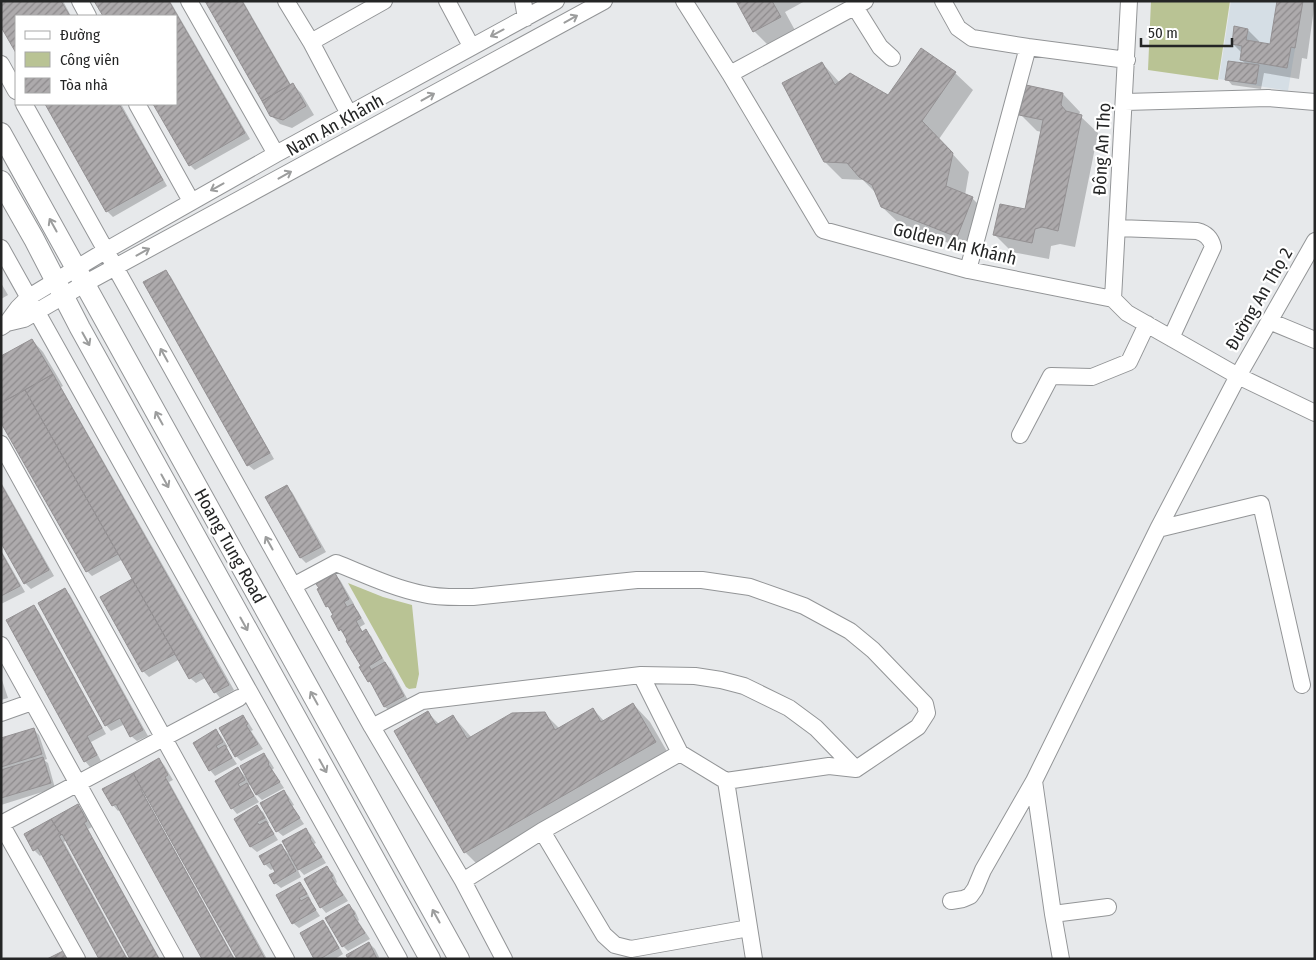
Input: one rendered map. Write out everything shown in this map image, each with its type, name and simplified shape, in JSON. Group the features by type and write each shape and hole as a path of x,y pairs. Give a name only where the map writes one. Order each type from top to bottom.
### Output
{"main road":[{"name":"Hoang Tung Road","path":"1,133 459,959"},
{"name":"Hoang Tung Road","path":"1,181 430,959"}],"street":[{"path":"80,1 87,15"},
{"path":"189,1 276,154"},
{"path":"286,1 311,42 349,114"},
{"path":"447,1 471,46"},
{"path":"523,1 526,18"},
{"name":"Nam An Khánh","path":"80,276 105,251 191,201 556,1"},
{"name":"Nam An Khánh","path":"80,276 115,268 604,1"},
{"name":"Golden An Khánh","path":"684,1 823,230 968,270 1113,299"},
{"path":"943,1 958,28 972,38 1127,60"},
{"name":"Đông An Thọ","path":"1113,299 1129,1"},
{"path":"311,42 375,3"},
{"path":"730,74 860,4 880,48 892,58"},
{"path":"968,270 1028,47"},
{"path":"1,64 15,88"},
{"path":"1125,102 1268,98 1315,102"},
{"path":"25,105 372,727 463,881 504,959"},
{"path":"138,105 191,201"},
{"path":"239,175 250,194"},
{"path":"1118,228 1197,231 1204,233 1212,242 1212,247 1171,338"},
{"name":"Đường An Thọ 2","path":"951,901 970,896 975,889 983,870 1034,782 1158,529 1238,376 1315,241"},
{"path":"1,248 399,959"},
{"path":"4,325 29,297 60,288 80,276"},
{"path":"4,325 24,319 37,312 60,288"},
{"path":"1113,299 1127,313 1238,376 1315,413"},
{"path":"1269,321 1315,340"},
{"path":"1020,435 1051,376 1092,377 1129,362 1147,324"},
{"path":"1,444 286,959"},
{"path":"1158,529 1261,504 1302,685"},
{"path":"293,586 336,563 400,588 423,595 446,598 645,580 702,580 750,587 804,606 850,631 873,650 925,704 927,712 918,726 856,770 829,766 726,781 680,752 641,675"},
{"path":"1,645 175,959"},
{"path":"372,727 422,701 641,675 695,676 744,686 764,694 802,716 856,770"},
{"path":"77,959 1,824 239,698"},
{"path":"1,713 32,702"},
{"path":"463,881 542,831 680,752"},
{"path":"726,781 754,959"},
{"path":"1034,782 1061,959"},
{"path":"542,831 604,934 615,945 631,949 749,928"},
{"path":"1053,914 1108,907"}],"shaded area":[{"path":"1231,1 1303,1 1288,91 1219,79"}],"green space":[{"path":"1151,1 1230,1 1218,80 1148,70"},
{"path":"348,583 383,597 412,605 419,674 416,688 409,689 406,687"}],"building":[{"path":"1,1 61,1 69,15 15,15 15,51 1,27"},
{"path":"94,1 169,1 177,15 102,15"},
{"path":"205,1 242,1 290,85 262,101"},
{"path":"736,1 772,1 781,17 753,32"},
{"path":"1277,1 1303,1 1295,48 1291,47 1287,68 1240,60 1242,46 1232,44 1234,26 1248,29 1246,40 1270,44"},
{"path":"178,17 245,133 189,166 154,105 178,105"},
{"path":"921,48 956,72 922,121 953,153 946,186 973,197 957,237 881,207 872,185 859,177 847,163 824,162 782,83 822,62 835,85 850,73 888,95"},
{"path":"1228,61 1259,65 1256,84 1225,80"},
{"path":"293,83 306,106 283,120 270,116 262,101"},
{"path":"1026,85 1063,93 1061,105 1066,111 1082,115 1058,231 1042,227 1035,229 1032,243 993,235 1000,204 1025,209 1043,120 1019,115"},
{"path":"46,105 120,105 163,180 106,212"},
{"path":"166,270 270,453 247,466 143,282"},
{"path":"32,339 53,374 1,403 1,356"},
{"path":"53,374 229,685 214,693 201,672 189,679 25,390"},
{"path":"25,390 118,554 86,572 1,423 1,403"},
{"path":"1,484 49,570 24,584 1,543"},
{"path":"287,485 321,547 300,558 265,497"},
{"path":"1,552 20,586 1,596"},
{"path":"335,573 349,599 344,602 347,607 353,604 361,618 356,621 362,632 366,629 382,658 369,666 371,670 385,662 404,696 384,707 370,681 368,682 359,667 361,666 341,629 339,631 331,616 333,615 328,606 326,607 317,589 319,588 316,584"},
{"path":"132,579 175,654 142,672 100,597"},
{"path":"65,588 143,730 130,737 120,718 105,726 38,603"},
{"path":"34,605 102,728 87,736 97,755 84,762 6,620"},
{"path":"633,703 656,742 464,853 394,731 428,711 436,725 453,715 467,739 512,713 545,712 555,730 593,708 601,722"},
{"path":"243,715 248,724 246,725 258,744 235,757 219,728"},
{"path":"34,728 42,754 1,767 1,738"},
{"path":"216,729 223,742 216,746 218,749 225,745 232,758 209,771 193,743"},
{"path":"264,753 268,764 280,782 256,795 240,766"},
{"path":"43,757 51,783 1,798 1,770"},
{"path":"159,758 168,775 165,777 265,959 237,959 133,773"},
{"path":"238,767 245,780 238,784 240,787 247,783 254,796 231,809 215,781"},
{"path":"133,773 234,959 202,959 116,804 112,806 102,789"},
{"path":"284,790 300,818 276,832 260,803"},
{"path":"78,804 87,821 84,823 159,959 130,959 62,834 51,819"},
{"path":"257,805 265,818 257,822 259,825 266,821 274,834 250,847 234,819"},
{"path":"51,819 127,959 99,959 38,848 33,851 24,834"},
{"path":"306,828 310,839 322,857 298,870 282,841"},
{"path":"281,844 296,871 274,884 269,875 275,872 270,862 264,865 259,856"},
{"path":"327,866 333,876 331,877 343,895 320,908 304,879"},
{"path":"300,882 307,894 299,898 301,901 308,897 316,910 292,924 276,895"},
{"path":"349,904 355,914 353,915 365,933 342,947 325,918"},
{"path":"323,920 339,948 320,959 314,959 300,933"},
{"path":"369,942 377,959 348,959 346,955"},
{"path":"63,951 67,959 47,959"}]}
